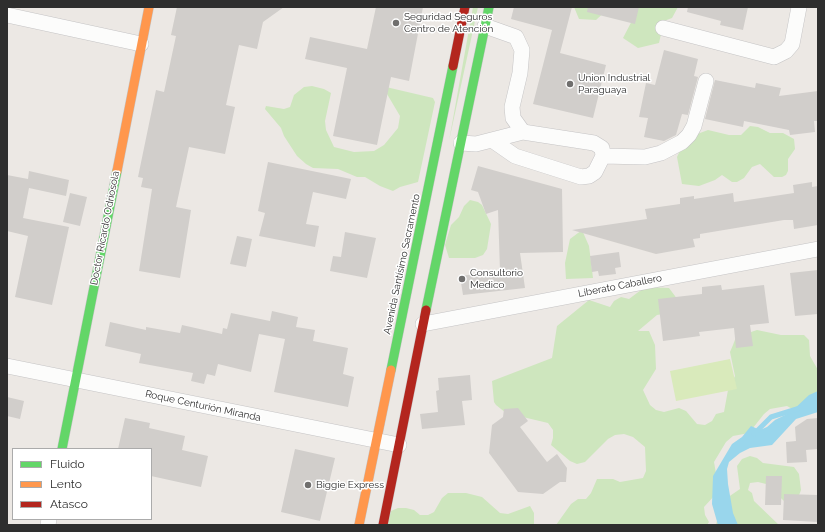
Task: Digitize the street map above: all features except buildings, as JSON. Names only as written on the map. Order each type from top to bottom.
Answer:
[{"type":"main road","name":"Doctor Ricardo Odriosola","points":[[62,448],[148,7]]},
{"type":"main road","name":"Avenida Santísimo Sacramento","points":[[383,525],[423,324],[449,143],[465,7]]},
{"type":"main road","name":"Avenida Santísimo Sacramento","points":[[359,525],[376,441],[449,143],[485,26],[489,7]]},
{"type":"street","points":[[663,28],[774,57],[786,51],[792,44],[799,7]]},
{"type":"street","points":[[7,15],[141,44]]},
{"type":"street","points":[[485,26],[516,37],[522,50],[520,73],[512,107],[513,118],[523,132]]},
{"type":"street","points":[[603,156],[645,157],[661,153],[682,142],[689,135],[694,126],[706,81]]},
{"type":"street","points":[[449,143],[476,144],[523,132],[594,143],[602,148],[603,156],[595,172],[589,176],[581,177],[515,156],[492,140]]},
{"type":"street","name":"Liberato Caballero","points":[[423,324],[818,249]]},
{"type":"street","name":"Roque Centurión Miranda","points":[[7,366],[399,445]]},
{"type":"green space","points":[[473,7],[478,7],[449,141]]},
{"type":"green space","points":[[574,7],[610,7],[596,20],[579,19]]},
{"type":"green space","points":[[628,7],[678,7],[672,18],[664,21],[659,43],[638,48],[623,38],[637,11]]},
{"type":"green space","points":[[312,86],[324,89],[331,93],[325,121],[326,130],[334,147],[354,152],[374,151],[384,145],[398,128],[400,116],[387,94],[386,87],[433,98],[435,102],[418,182],[400,187],[393,191],[380,186],[365,177],[357,177],[338,169],[313,168],[297,156],[284,136],[281,128],[265,109],[266,106],[284,109],[290,107],[294,95],[304,87]]},
{"type":"green space","points":[[750,126],[758,127],[770,133],[783,133],[794,139],[795,149],[788,159],[788,171],[786,175],[782,177],[774,177],[760,164],[752,167],[744,178],[737,182],[732,182],[722,175],[715,180],[699,186],[682,184],[677,157],[687,136],[692,136],[708,130],[729,135],[741,135]]},
{"type":"green space","points":[[470,200],[478,202],[482,205],[491,224],[487,249],[483,255],[475,258],[449,258],[445,245],[451,225],[459,217],[464,206]]},
{"type":"green space","points":[[582,230],[589,246],[593,278],[566,279],[565,263],[570,239]]},
{"type":"green space","points":[[645,287],[669,288],[678,300],[676,312],[657,315],[638,331],[649,331],[655,345],[656,369],[643,390],[650,405],[656,410],[664,412],[679,408],[686,411],[697,424],[705,425],[712,421],[716,414],[724,412],[728,390],[735,376],[730,352],[736,337],[757,330],[781,335],[804,335],[809,340],[810,356],[818,370],[818,412],[794,410],[787,406],[770,409],[764,414],[749,433],[733,436],[726,442],[714,462],[717,479],[715,495],[704,507],[705,515],[709,522],[707,525],[556,525],[571,504],[578,499],[586,499],[591,493],[597,479],[613,479],[620,482],[643,478],[646,471],[645,447],[633,437],[624,434],[615,435],[608,439],[585,462],[577,464],[570,461],[551,445],[553,430],[548,423],[506,413],[496,405],[494,402],[492,381],[552,358],[557,326],[589,300],[610,307],[614,301],[621,297],[629,299]]},
{"type":"green space","points":[[730,359],[737,389],[676,401],[670,371]]},
{"type":"green space","points":[[750,456],[757,458],[763,463],[794,467],[799,474],[801,490],[798,498],[784,501],[766,484],[758,482],[750,483],[748,490],[752,493],[754,501],[779,525],[716,525],[721,502],[740,489],[737,466],[742,459]]},
{"type":"green space","points":[[448,493],[466,493],[482,497],[500,513],[508,514],[530,506],[534,513],[534,525],[387,525],[391,511],[398,508],[406,508],[414,510],[420,515],[428,515],[434,512],[442,498]]},
{"type":"water","points":[[818,391],[818,412],[796,419],[772,445],[750,448],[740,453],[729,462],[727,469],[728,484],[733,513],[738,525],[718,525],[712,504],[713,476],[732,444],[742,437],[751,426],[760,430],[767,427],[775,420],[791,412],[809,395]]},
{"type":"waterway","points":[[754,434],[771,417],[800,408]]},
{"type":"traffic: fast","points":[[426,310],[489,7]]},
{"type":"traffic: fast","points":[[391,370],[453,66]]},
{"type":"traffic: fast","points":[[62,448],[117,171]]},
{"type":"traffic: slow","points":[[117,171],[149,7]]},
{"type":"traffic: slow","points":[[359,525],[391,370]]},
{"type":"traffic: jam","points":[[453,66],[465,7]]},
{"type":"traffic: jam","points":[[383,525],[426,310]]},
{"type":"place","name":"Seguridad Seguros Centro de Atención","points":[[396,23]]},
{"type":"place","name":"Union Industrial Paraguaya","points":[[570,84]]},
{"type":"place","name":"Consultorio Medico","points":[[462,279]]},
{"type":"place","name":"Biggie Express","points":[[308,485]]}]
